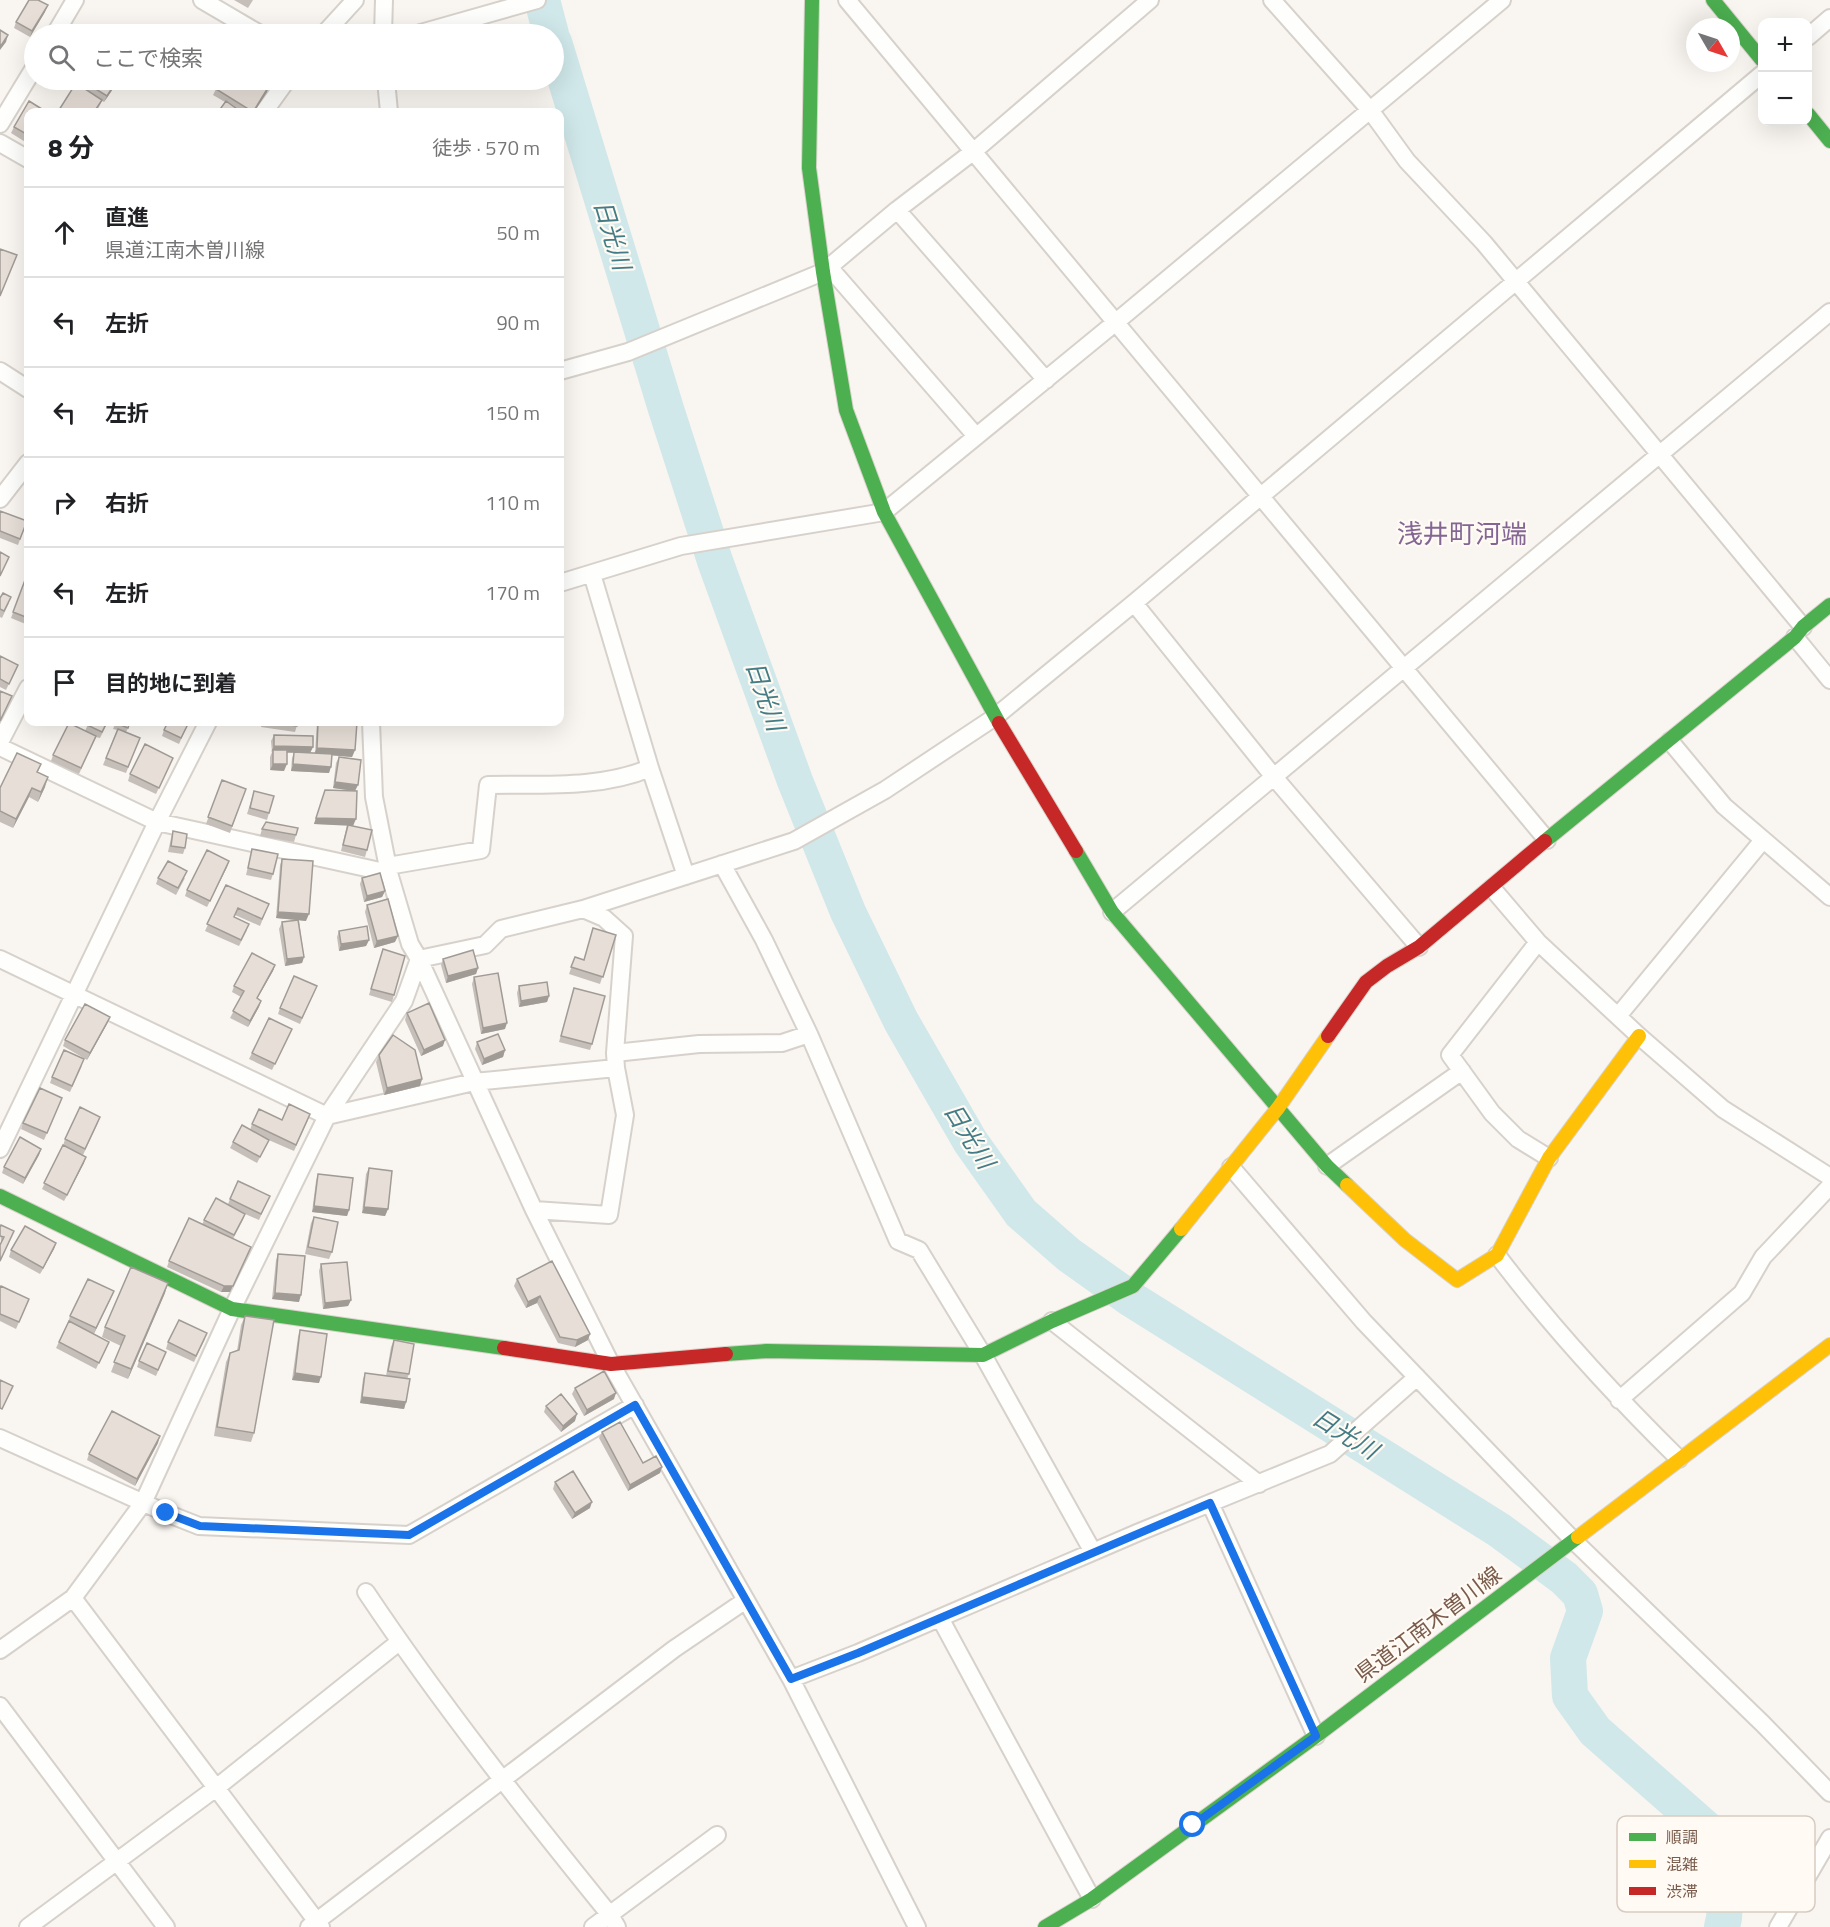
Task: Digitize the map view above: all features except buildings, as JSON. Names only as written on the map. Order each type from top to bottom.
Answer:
[{"type":"street","points":[[61,24],[75,0]]},
{"type":"street","points":[[202,0],[243,24]]},
{"type":"street","points":[[333,24],[355,0]]},
{"type":"street","points":[[383,24],[384,0]]},
{"type":"street","points":[[812,0],[809,168],[846,410],[884,512],[995,717],[1112,912],[1327,1166],[1405,1240],[1457,1280],[1497,1255],[1549,1158],[1639,1036]]},
{"type":"street","points":[[848,0],[1547,840]]},
{"type":"street","points":[[564,370],[628,352],[826,269],[897,210],[974,151],[1150,0]]},
{"type":"street","points":[[1272,0],[1370,110],[1407,161],[1484,243],[1660,454],[1799,632],[1830,680]]},
{"type":"street","points":[[564,583],[681,546],[884,512],[1502,0]]},
{"type":"street","points":[[1713,0],[1758,55]]},
{"type":"street","points":[[452,24],[533,1]]},
{"type":"street","points":[[1812,34],[1830,18]]},
{"type":"street","points":[[419,959],[485,945],[501,929],[583,909],[794,841],[885,790],[995,717],[1134,603],[1758,77]]},
{"type":"street","points":[[0,124],[24,84]]},
{"type":"street","points":[[267,108],[280,90]]},
{"type":"street","points":[[387,90],[389,108]]},
{"type":"street","points":[[1812,119],[1830,141]]},
{"type":"street","points":[[0,143],[24,157]]},
{"type":"street","points":[[897,210],[1046,380]]},
{"type":"street","points":[[826,269],[976,436]]},
{"type":"street","points":[[1112,912],[1830,312]]},
{"type":"street","points":[[0,371],[24,386]]},
{"type":"street","points":[[0,499],[24,469]]},
{"type":"street","points":[[592,574],[650,768],[686,876]]},
{"type":"street","points":[[1134,603],[1274,777],[1419,947]]},
{"type":"street","points":[[0,1196],[232,1309],[611,1364],[767,1351],[982,1355],[1052,1321],[1133,1286],[1278,1108],[1366,982],[1419,947],[1492,888],[1830,605]]},
{"type":"street","points":[[0,742],[24,696]]},
{"type":"street","points":[[0,1149],[205,726]]},
{"type":"street","points":[[371,726],[374,797],[389,870],[410,944],[419,959],[534,1210],[611,1364],[791,1679],[917,1927]]},
{"type":"street","points":[[1670,741],[1724,806],[1830,897]]},
{"type":"street","points":[[0,747],[157,822],[389,870],[481,850],[488,785],[576,783],[632,776],[650,768]]},
{"type":"street","points":[[1618,1016],[1763,840]]},
{"type":"street","points":[[722,864],[764,940],[809,1034],[898,1241],[919,1250],[982,1355],[1093,1552]]},
{"type":"street","points":[[1492,888],[1538,942],[1639,1036],[1723,1109],[1830,1177]]},
{"type":"street","points":[[534,1210],[609,1215],[625,1114],[615,1061],[624,936],[604,918],[583,909]]},
{"type":"street","points":[[1538,942],[1450,1054],[1492,1113],[1518,1139],[1549,1158]]},
{"type":"street","points":[[0,959],[327,1116],[474,1082],[615,1061],[699,1044],[782,1043],[809,1034]]},
{"type":"street","points":[[0,1650],[73,1598],[143,1503],[232,1309],[327,1116],[404,1001],[419,959]]},
{"type":"street","points":[[1327,1166],[1462,1071]]},
{"type":"street","points":[[1231,1167],[1364,1322],[1573,1540],[1763,1724],[1830,1793]]},
{"type":"street","points":[[1619,1400],[1742,1293],[1762,1257],[1830,1186]]},
{"type":"street","points":[[1497,1255],[1536,1306],[1619,1400],[1679,1459]]},
{"type":"street","points":[[1052,1321],[1259,1484]]},
{"type":"street","name":"県道江南木曽川線","points":[[1045,1927],[1092,1899],[1316,1736],[1830,1345]]},
{"type":"street","points":[[1814,1357],[1830,1367]]},
{"type":"street","points":[[791,1679],[858,1653],[1330,1454],[1417,1377]]},
{"type":"street","points":[[0,1438],[143,1503],[200,1526],[409,1535],[635,1405]]},
{"type":"street","points":[[1210,1503],[1316,1736]]},
{"type":"street","points":[[366,1592],[399,1642],[501,1780],[613,1921]]},
{"type":"street","points":[[73,1598],[216,1788],[315,1925],[674,1649],[746,1600]]},
{"type":"street","points":[[940,1618],[1092,1899]]},
{"type":"street","points":[[28,1927],[216,1788],[399,1642]]},
{"type":"street","points":[[0,1706],[166,1927]]},
{"type":"street","points":[[592,1927],[613,1921],[717,1835]]},
{"type":"street","points":[[1815,1864],[1830,1838]]},
{"type":"street","points":[[1778,1927],[1787,1912]]},
{"type":"waterway","name":"日光川","points":[[542,0],[548,24]]},
{"type":"waterway","name":"日光川","points":[[564,75],[715,561],[795,781],[848,912],[901,1021],[970,1141],[1021,1213],[1069,1255],[1131,1299],[1499,1530],[1564,1578],[1580,1594],[1585,1611],[1568,1658],[1570,1696],[1595,1731],[1692,1816]]},
{"type":"waterway","name":"日光川","points":[[1722,1927],[1724,1912]]},
{"type":"traffic: fast","points":[[812,0],[809,168],[823,272],[846,410],[884,512],[999,723]]},
{"type":"traffic: fast","points":[[1713,0],[1758,55]]},
{"type":"traffic: fast","points":[[1812,119],[1830,141]]},
{"type":"traffic: fast","points":[[1545,841],[1795,637],[1803,627],[1830,605]]},
{"type":"traffic: fast","points":[[1076,851],[1112,912],[1327,1166],[1347,1185]]},
{"type":"traffic: fast","points":[[0,1196],[232,1309],[504,1348]]},
{"type":"traffic: fast","points":[[726,1354],[767,1351],[983,1355],[1052,1321],[1133,1286],[1181,1229]]},
{"type":"traffic: fast","points":[[1045,1927],[1092,1899],[1316,1736],[1578,1537]]},
{"type":"traffic: slow","points":[[1181,1229],[1278,1108],[1328,1036]]},
{"type":"traffic: slow","points":[[1347,1185],[1405,1240],[1457,1280],[1497,1255],[1549,1158],[1639,1036]]},
{"type":"traffic: slow","points":[[1578,1537],[1830,1345]]},
{"type":"traffic: jam","points":[[999,723],[1076,851]]},
{"type":"traffic: jam","points":[[1328,1036],[1366,982],[1419,947],[1545,841]]},
{"type":"traffic: jam","points":[[504,1348],[611,1364],[726,1354]]},
{"type":"district","name":"浅井町河端","points":[[1462,534]]},
{"type":"route","points":[[166,1513],[200,1526],[409,1535],[635,1405],[791,1679],[858,1653],[1210,1503],[1316,1736],[1193,1825]]}]
